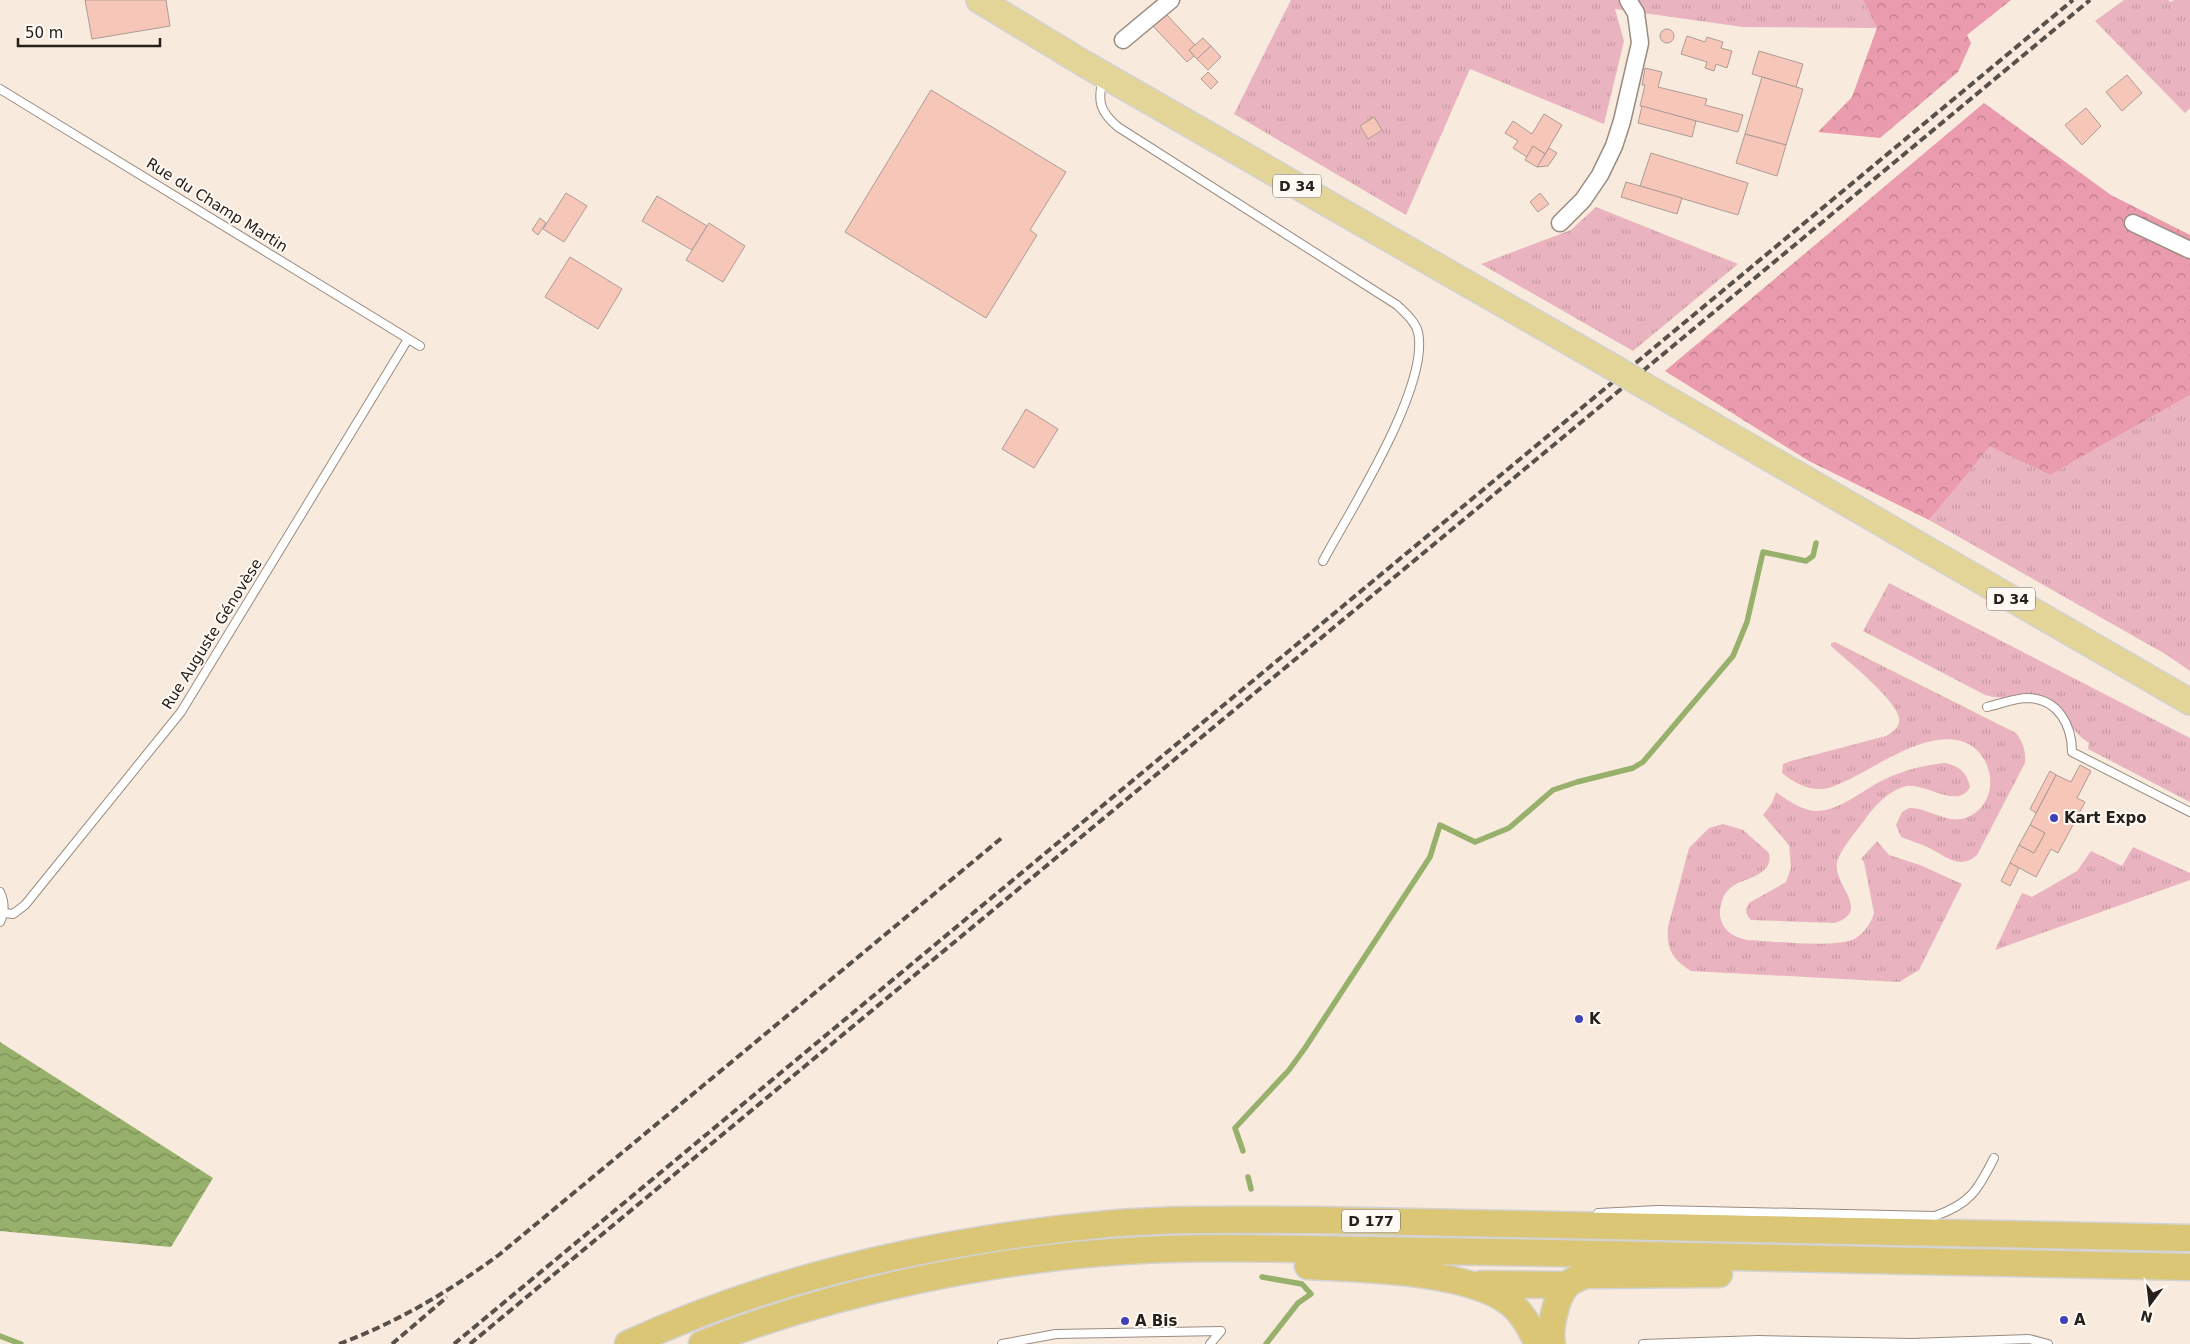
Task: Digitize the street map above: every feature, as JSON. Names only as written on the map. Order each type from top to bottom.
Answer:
[{"type":"highway","name":"D 177","points":[[628,1344],[725,1305],[887,1258],[960,1243],[1037,1232],[1156,1222],[1223,1220],[1427,1222],[2190,1237]]},
{"type":"highway","name":"D 177","points":[[702,1344],[828,1303],[885,1288],[974,1270],[1067,1256],[1142,1250],[1217,1248],[2131,1266]]},
{"type":"highway","points":[[1067,1256],[1386,1270],[1468,1284],[1567,1285],[1586,1275],[2131,1266],[2190,1268]]},
{"type":"highway","points":[[1468,1284],[1504,1298],[1512,1304],[1526,1322],[1538,1344]]},
{"type":"highway","points":[[1552,1344],[1554,1312],[1567,1285]]},
{"type":"main road","name":"D 34","points":[[979,0],[2190,702]]},
{"type":"street","points":[[1123,40],[1171,0]]},
{"type":"street","points":[[1560,223],[1592,188],[1608,161],[1622,121],[1640,43],[1636,12],[1628,0]]},
{"type":"street","points":[[2133,223],[2190,250]]},
{"type":"lane","points":[[1105,74],[1099,98],[1100,105],[1108,119],[1397,305],[1410,317],[1417,330],[1419,356],[1392,433],[1381,459],[1323,561]]},
{"type":"lane","name":"Rue du Champ Martin","points":[[0,89],[420,346]]},
{"type":"lane","name":"Rue Auguste Génovèse","points":[[4,913],[13,914],[24,905],[181,712],[408,339]]},
{"type":"lane","points":[[1987,707],[2026,698],[2046,702],[2061,714],[2067,722],[2072,752],[2190,812]]},
{"type":"lane","points":[[0,892],[4,903],[4,913],[0,922]]},
{"type":"lane","points":[[1591,1214],[1658,1210],[1935,1216],[1956,1208],[1972,1196],[1994,1158]]},
{"type":"lane","points":[[1427,1222],[1552,1216]]},
{"type":"lane","points":[[1002,1344],[1056,1334],[1221,1331],[1210,1344]]},
{"type":"lane","points":[[1643,1344],[1758,1340],[1911,1343],[2029,1339],[2048,1344]]},
{"type":"green space","points":[[1291,0],[1863,0],[1877,28],[1743,27],[1615,9],[1624,41],[1604,124],[1470,69],[1406,215],[1234,114]]},
{"type":"green space","points":[[1863,0],[2011,0],[1967,35],[1971,43],[1958,72],[1880,138],[1818,132],[1852,97],[1877,28]]},
{"type":"green space","points":[[2124,0],[2168,0],[2171,2],[2174,0],[2190,0],[2190,108],[2185,113],[2095,21]]},
{"type":"green space","points":[[1984,103],[2111,195],[2190,235],[2190,395],[2050,475],[1990,446],[1929,520],[1809,461],[1665,371]]},
{"type":"green space","points":[[1596,207],[1738,264],[1633,351],[1481,264],[1571,230]]},
{"type":"green space","points":[[2190,395],[2190,671],[2167,655],[1929,520],[1990,445],[2050,475]]},
{"type":"green space","points":[[1889,583],[2190,738],[2190,802],[2088,749],[2089,743],[2078,734],[2061,710],[2046,699],[2029,697],[2002,698],[1985,695],[1863,631]]},
{"type":"green space","points":[[1835,642],[2016,733],[2018,736],[2022,743],[2025,763],[1977,855],[1971,859],[1965,862],[1954,861],[1901,837],[1896,825],[1902,812],[1909,808],[1924,810],[1953,819],[1968,817],[1979,810],[1986,800],[1990,789],[1987,765],[1981,755],[1961,741],[1947,739],[1918,745],[1888,758],[1848,780],[1824,789],[1805,786],[1782,773],[1783,764],[1886,736],[1897,727],[1899,718],[1889,700],[1870,680],[1831,646],[1831,643]]},
{"type":"green space","points":[[1945,763],[1958,768],[1967,777],[1970,787],[1965,793],[1958,796],[1950,796],[1915,786],[1907,786],[1895,790],[1870,813],[1845,846],[1838,858],[1837,871],[1851,905],[1850,912],[1846,918],[1835,923],[1751,920],[1749,918],[1746,912],[1749,903],[1786,882],[1791,868],[1789,845],[1763,815],[1772,803],[1776,792],[1796,805],[1812,811],[1826,810],[1843,804],[1896,774],[1920,767]]},
{"type":"green space","points":[[1723,824],[1743,830],[1769,853],[1769,861],[1766,868],[1761,873],[1730,888],[1721,903],[1720,918],[1725,928],[1735,936],[1747,940],[1820,944],[1847,941],[1859,936],[1867,927],[1874,913],[1864,862],[1861,859],[1877,841],[1889,855],[1920,865],[1962,884],[1919,970],[1899,982],[1691,971],[1680,963],[1672,953],[1668,942],[1668,927],[1689,848],[1709,828]]},
{"type":"green space","points":[[2133,847],[2190,873],[2190,880],[1995,950],[2022,893],[2032,897],[2077,871],[2091,851],[2122,866]]},
{"type":"water","points":[[0,1042],[213,1178],[171,1247],[0,1231]]},
{"type":"building","points":[[85,0],[166,0],[170,26],[92,39]]},
{"type":"building","points":[[1165,13],[1195,45],[1189,50],[1194,56],[1187,62],[1152,25]]},
{"type":"building","points":[[1667,29],[1672,31],[1674,36],[1672,41],[1667,43],[1662,41],[1660,36],[1662,31]]},
{"type":"building","points":[[1687,36],[1705,42],[1707,37],[1723,42],[1721,48],[1732,51],[1727,68],[1716,64],[1714,71],[1705,68],[1707,62],[1681,54]]},
{"type":"building","points":[[1203,38],[1211,46],[1197,59],[1189,50]]},
{"type":"building","points":[[1211,46],[1221,57],[1208,70],[1197,59]]},
{"type":"building","points":[[1759,51],[1803,64],[1796,87],[1752,74]]},
{"type":"building","points":[[1645,68],[1662,72],[1658,87],[1707,99],[1705,105],[1743,115],[1738,132],[1640,106],[1645,85],[1642,85]]},
{"type":"building","points":[[1208,72],[1218,82],[1211,89],[1201,79]]},
{"type":"building","points":[[2127,75],[2142,93],[2122,111],[2106,92]]},
{"type":"building","points":[[1762,77],[1803,89],[1786,145],[1745,134]]},
{"type":"building","points":[[931,90],[1066,172],[1030,230],[1037,235],[986,318],[845,232]]},
{"type":"building","points":[[1642,106],[1696,121],[1692,137],[1638,123]]},
{"type":"building","points":[[2086,108],[2101,126],[2082,145],[2065,125]]},
{"type":"building","points":[[1544,114],[1562,125],[1545,154],[1533,146],[1527,157],[1513,148],[1518,141],[1505,133],[1513,121],[1532,134]]},
{"type":"building","points":[[1374,117],[1382,130],[1368,139],[1360,126]]},
{"type":"building","points":[[1745,134],[1786,145],[1777,176],[1736,163]]},
{"type":"building","points":[[1533,146],[1545,154],[1537,167],[1525,160]]},
{"type":"building","points":[[1549,148],[1557,153],[1548,166],[1537,167]]},
{"type":"building","points":[[1651,153],[1748,183],[1738,215],[1640,186]]},
{"type":"building","points":[[1626,182],[1682,198],[1677,214],[1621,197]]},
{"type":"building","points":[[566,193],[587,206],[564,242],[543,229]]},
{"type":"building","points":[[1540,193],[1549,204],[1538,212],[1530,202]]},
{"type":"building","points":[[657,196],[707,226],[692,250],[642,221]]},
{"type":"building","points":[[540,218],[546,223],[538,235],[532,230]]},
{"type":"building","points":[[709,223],[745,246],[723,282],[686,260]]},
{"type":"building","points":[[570,257],[622,289],[598,329],[545,297]]},
{"type":"building","points":[[1026,409],[1058,429],[1034,468],[1002,449]]},
{"type":"building","points":[[2080,765],[2091,771],[2077,798],[2085,802],[2058,853],[2051,849],[2036,877],[2010,863],[2019,845],[2034,853],[2045,833],[2030,825],[2056,775],[2071,782]]},
{"type":"building","points":[[2050,771],[2056,775],[2036,813],[2030,809]]},
{"type":"building","points":[[2030,825],[2045,833],[2034,853],[2019,845]]},
{"type":"building","points":[[2010,863],[2019,868],[2010,886],[2001,881]]},
{"type":"waterway","points":[[1243,1151],[1235,1128],[1289,1070],[1305,1048],[1430,857],[1440,825],[1475,842],[1509,828],[1553,790],[1633,768],[1643,762],[1733,656],[1747,622],[1763,552],[1806,561],[1813,556],[1816,543]]},
{"type":"waterway","points":[[1248,1177],[1251,1189]]},
{"type":"waterway","points":[[1262,1277],[1302,1284],[1311,1294],[1298,1303],[1266,1344]]},
{"type":"waterway","points":[[0,1336],[21,1344]]},
{"type":"railway","points":[[454,1344],[2073,0]]},
{"type":"railway","points":[[470,1344],[2090,0]]},
{"type":"railway","points":[[339,1344],[382,1326],[423,1305],[462,1281],[500,1254],[1004,836]]},
{"type":"railway","points":[[392,1344],[447,1297]]},
{"type":"place","name":"Kart Expo","points":[[2054,818]]},
{"type":"place","name":"K","points":[[1579,1019]]},
{"type":"place","name":"A","points":[[2064,1320]]},
{"type":"place","name":"A Bis","points":[[1125,1321]]}]
